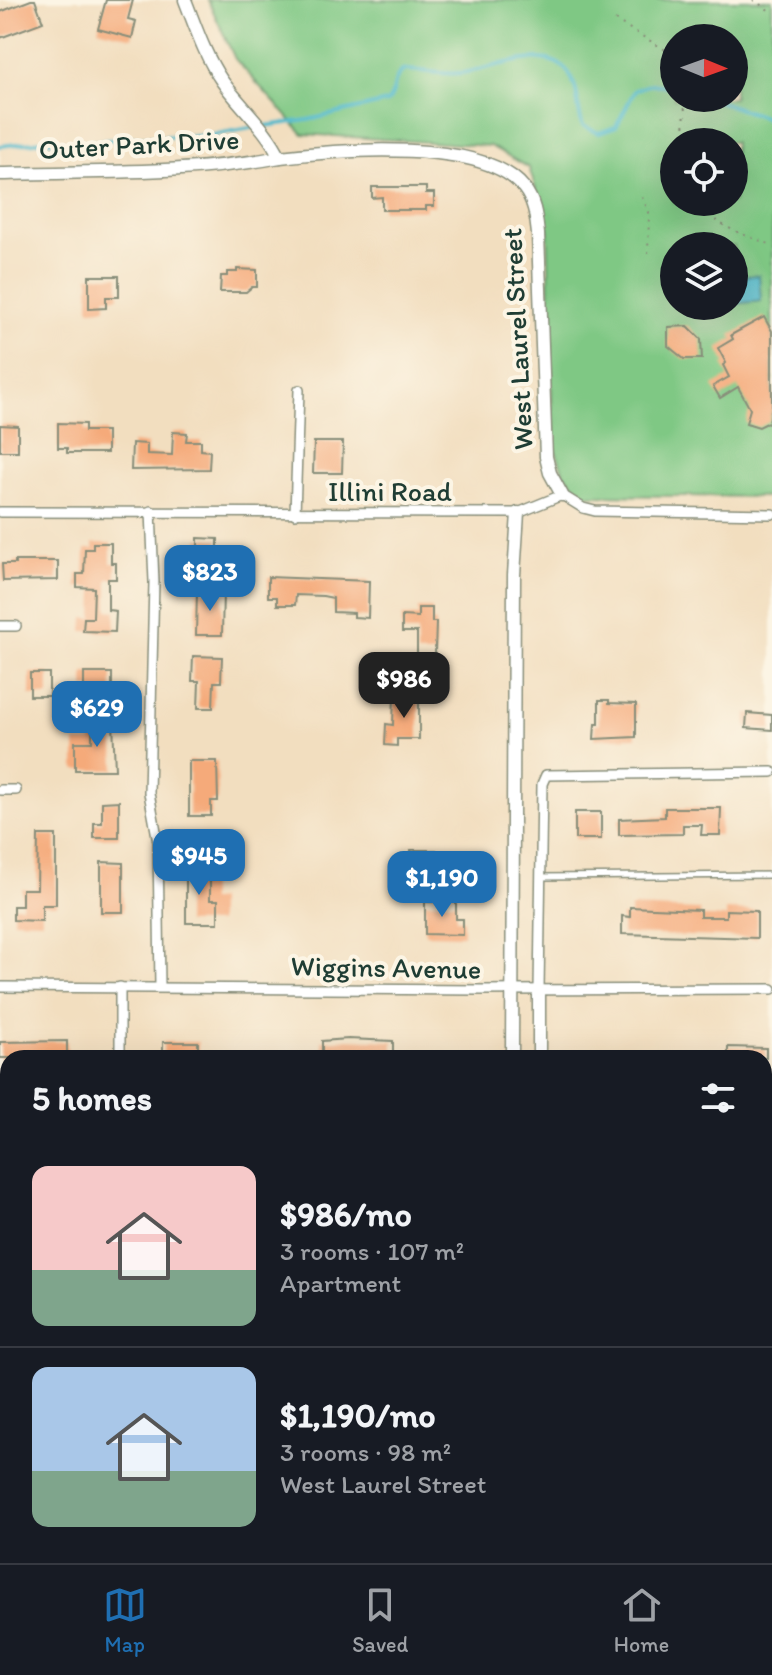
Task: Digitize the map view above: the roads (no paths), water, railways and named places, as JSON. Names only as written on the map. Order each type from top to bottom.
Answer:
[{"type":"street","points":[[185,0],[206,55],[280,157]]},
{"type":"street","name":"West Laurel Street","points":[[280,157],[334,152],[449,155],[501,168],[523,187],[536,211],[538,234],[546,457],[550,473],[562,495]]},
{"type":"street","name":"Outer Park Drive","points":[[0,174],[199,169],[280,157]]},
{"type":"street","points":[[295,514],[299,390]]},
{"type":"street","points":[[562,495],[583,508],[595,511],[772,514]]},
{"type":"street","name":"Illini Road","points":[[0,512],[518,513],[562,495]]},
{"type":"street","points":[[151,511],[154,582],[149,793],[158,842],[160,987]]},
{"type":"street","points":[[512,1050],[514,575],[518,513]]},
{"type":"street","points":[[0,626],[16,626]]},
{"type":"street","points":[[539,1050],[542,784],[546,775],[772,772]]},
{"type":"street","points":[[0,790],[16,790]]},
{"type":"street","name":"Wiggins Avenue","points":[[0,987],[772,989]]},
{"type":"street","points":[[120,987],[120,1050]]},
{"type":"lane","points":[[541,877],[772,875]]},
{"type":"water","points":[[759,275],[761,301],[748,302],[748,276]]},
{"type":"waterway","points":[[265,126],[308,120],[387,102],[397,77],[404,70],[460,73],[517,61],[546,60],[568,72],[583,126],[599,133],[616,127],[635,90],[651,84],[660,85]]},
{"type":"waterway","points":[[748,112],[772,120]]},
{"type":"waterway","points":[[0,146],[43,141],[83,143],[212,135],[256,127]]}]
